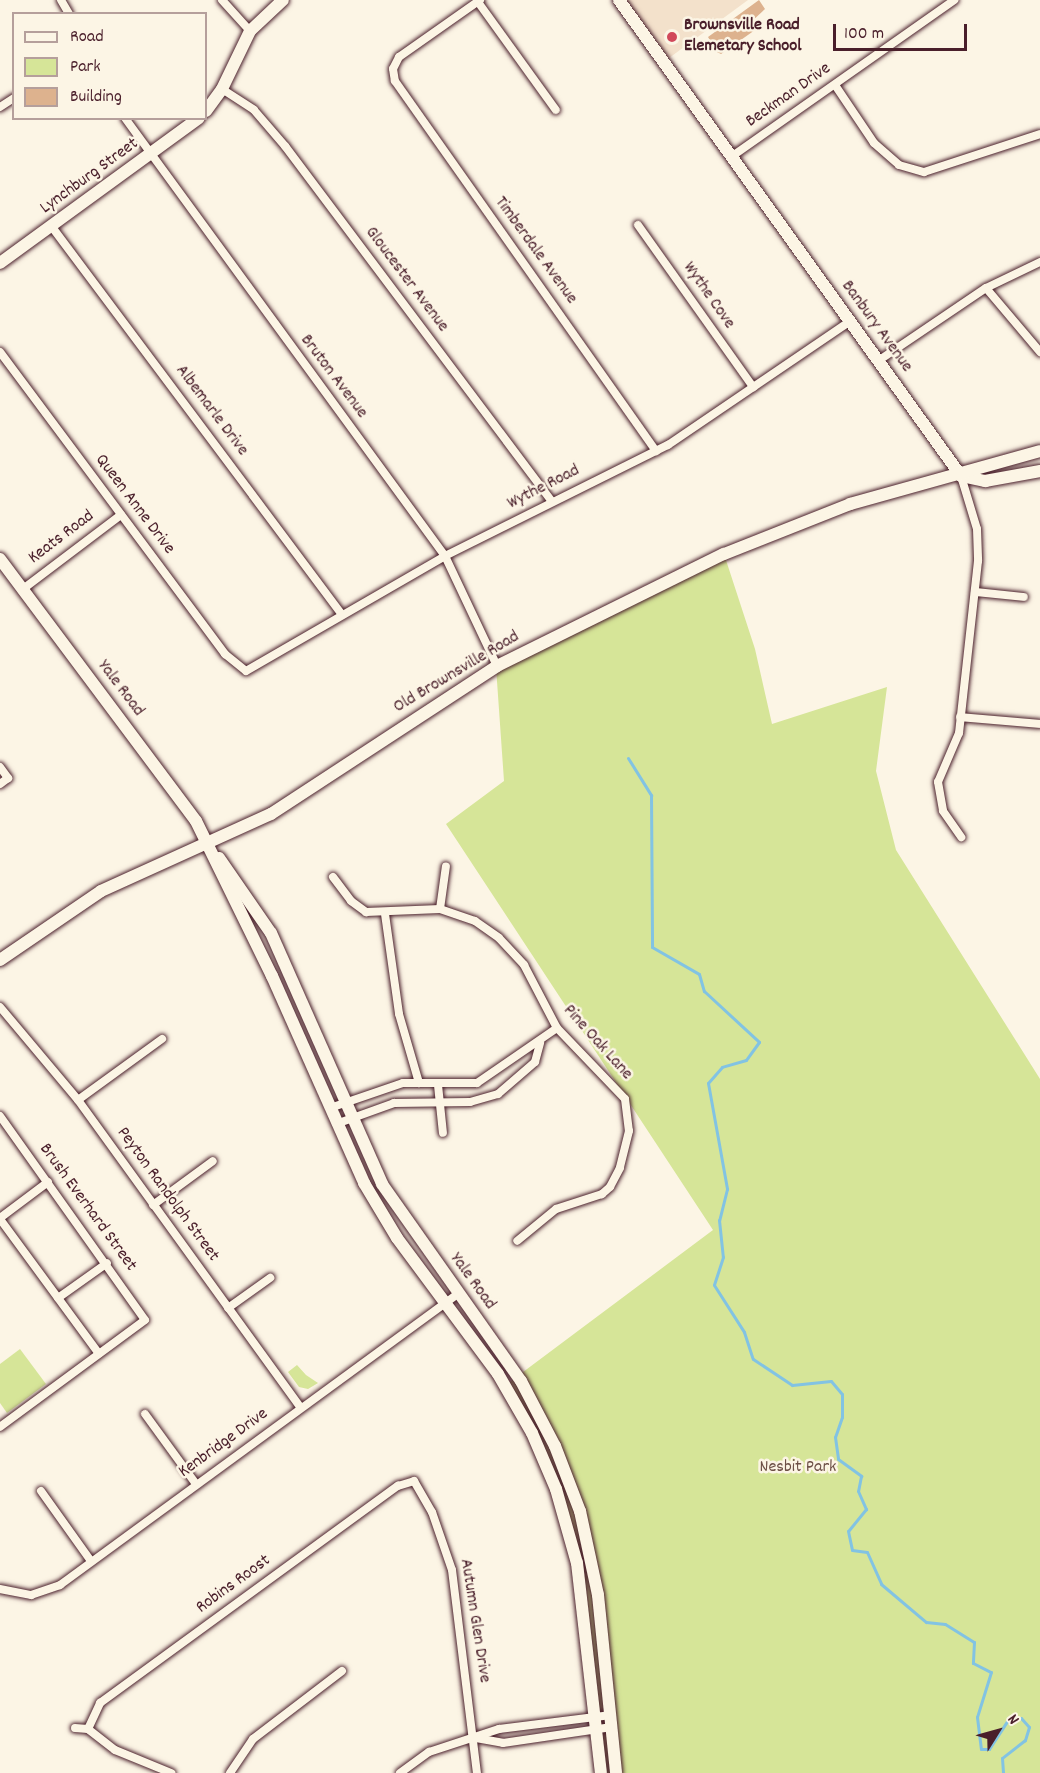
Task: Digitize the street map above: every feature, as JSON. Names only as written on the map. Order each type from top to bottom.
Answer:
[{"type":"main road","points":[[207,110],[222,89],[250,31],[283,0]]},
{"type":"main road","name":"Banbury Avenue","points":[[619,0],[961,476]]},
{"type":"main road","name":"Lynchburg Street","points":[[0,263],[197,120]]},
{"type":"main road","points":[[961,476],[979,465],[1040,451]]},
{"type":"main road","points":[[961,476],[985,481],[1040,471]]},
{"type":"main road","name":"Old Brownsville Road","points":[[0,960],[89,897],[271,814],[497,666],[787,526],[850,504],[961,476]]},
{"type":"main road","name":"Yale Road","points":[[0,559],[186,805],[207,843],[336,1124],[385,1220],[510,1393],[556,1489],[581,1585],[601,1773]]},
{"type":"main road","name":"Yale Road","points":[[207,843],[271,933],[351,1118],[391,1198],[521,1381],[566,1472],[585,1531],[598,1595],[616,1773]]},
{"type":"street","points":[[222,0],[250,31]]},
{"type":"street","name":"Beckman Drive","points":[[731,157],[954,0]]},
{"type":"street","points":[[479,1],[556,110]]},
{"type":"street","name":"Timberdale Avenue","points":[[479,1],[402,55],[393,69],[399,88],[656,451]]},
{"type":"street","points":[[835,85],[874,143],[899,165],[924,172],[1040,134]]},
{"type":"street","name":"Gloucester Avenue","points":[[222,89],[254,110],[285,146],[552,502]]},
{"type":"street","name":"Bruton Avenue","points":[[126,120],[149,156],[445,556],[497,666]]},
{"type":"street","name":"Wythe Cove","points":[[638,225],[753,387]]},
{"type":"street","name":"Albemarle Drive","points":[[52,227],[342,615]]},
{"type":"street","points":[[878,361],[986,288],[1040,262]]},
{"type":"street","points":[[986,288],[1040,352]]},
{"type":"street","name":"Wythe Road","points":[[246,671],[445,556],[656,451],[849,322]]},
{"type":"street","name":"Queen Anne Drive","points":[[0,352],[225,654],[246,671]]},
{"type":"street","name":"Banbury Avenue","points":[[961,476],[977,529],[975,592],[959,733],[938,782],[943,811],[961,837]]},
{"type":"street","name":"Keats Road","points":[[23,589],[121,515]]},
{"type":"street","points":[[975,592],[1024,597]]},
{"type":"street","points":[[960,717],[1040,724]]},
{"type":"street","points":[[0,767],[8,778],[0,784]]},
{"type":"street","points":[[440,909],[446,866]]},
{"type":"street","name":"Pine Oak Lane","points":[[333,877],[357,906],[385,914],[440,909],[475,921],[511,948],[557,1028],[625,1099],[629,1131],[620,1168],[607,1191],[556,1209],[517,1241]]},
{"type":"street","points":[[385,914],[399,1014],[419,1083]]},
{"type":"street","name":"Peyton Randolph Street","points":[[0,1007],[78,1100],[301,1408]]},
{"type":"street","points":[[330,1108],[394,1085],[477,1083],[540,1043],[557,1028]]},
{"type":"street","points":[[78,1100],[162,1039]]},
{"type":"street","points":[[336,1124],[394,1103],[470,1102],[498,1094],[536,1062],[540,1043]]},
{"type":"street","points":[[438,1085],[443,1133]]},
{"type":"street","name":"Brush Everhard Street","points":[[0,1116],[107,1263],[145,1320],[99,1354]]},
{"type":"street","points":[[153,1205],[213,1161]]},
{"type":"street","points":[[0,1427],[99,1354],[0,1219],[48,1182]]},
{"type":"street","points":[[58,1299],[107,1263]]},
{"type":"street","points":[[228,1308],[270,1278]]},
{"type":"street","name":"Kenbridge Drive","points":[[0,1589],[31,1595],[50,1590],[458,1294]]},
{"type":"street","points":[[145,1414],[196,1484]]},
{"type":"street","name":"Robins Roost","points":[[88,1729],[100,1703],[398,1486],[414,1481]]},
{"type":"street","name":"Autumn Glen Drive","points":[[414,1481],[432,1512],[452,1570],[475,1738],[477,1773]]},
{"type":"street","points":[[41,1491],[91,1561]]},
{"type":"street","points":[[230,1773],[258,1734],[342,1671]]},
{"type":"street","points":[[400,1773],[429,1752],[499,1729],[612,1721]]},
{"type":"street","points":[[475,1738],[503,1743],[596,1723]]},
{"type":"street","points":[[75,1728],[88,1729],[115,1750],[171,1773]]},
{"type":"shaded area","name":"Brownsville Road Elemetary School","points":[[619,0],[748,0],[665,61]]},
{"type":"green space","name":"Nesbit Park","points":[[724,554],[755,649],[772,724],[887,687],[876,771],[896,850],[1040,1079],[1040,1773],[598,1773],[575,1568],[551,1484],[503,1387],[713,1230],[446,824],[504,781],[496,667]]},
{"type":"green space","points":[[20,1349],[46,1384],[7,1413],[0,1403],[0,1364]]},
{"type":"green space","points":[[297,1365],[318,1383],[308,1389],[299,1387],[288,1372]]},
{"type":"building","points":[[759,0],[765,9],[750,23],[755,30],[721,54],[717,52],[708,37]]},
{"type":"waterway","points":[[628,758],[651,795],[652,947],[699,974],[704,991],[759,1042],[746,1060],[722,1067],[708,1083],[727,1189],[719,1220],[723,1257],[714,1285],[744,1332],[753,1359],[792,1385],[831,1381],[842,1394],[842,1417],[835,1437],[838,1459],[861,1476],[858,1491],[866,1509],[848,1531],[852,1550],[867,1552],[881,1584],[926,1622],[945,1624],[974,1642],[973,1663],[991,1672],[977,1717],[981,1749],[989,1749],[1007,1721],[1021,1718],[1029,1727],[1025,1740],[1002,1758],[1003,1773]]},
{"type":"place","name":"Brownsville Road Elemetary School","points":[[672,37]]}]
